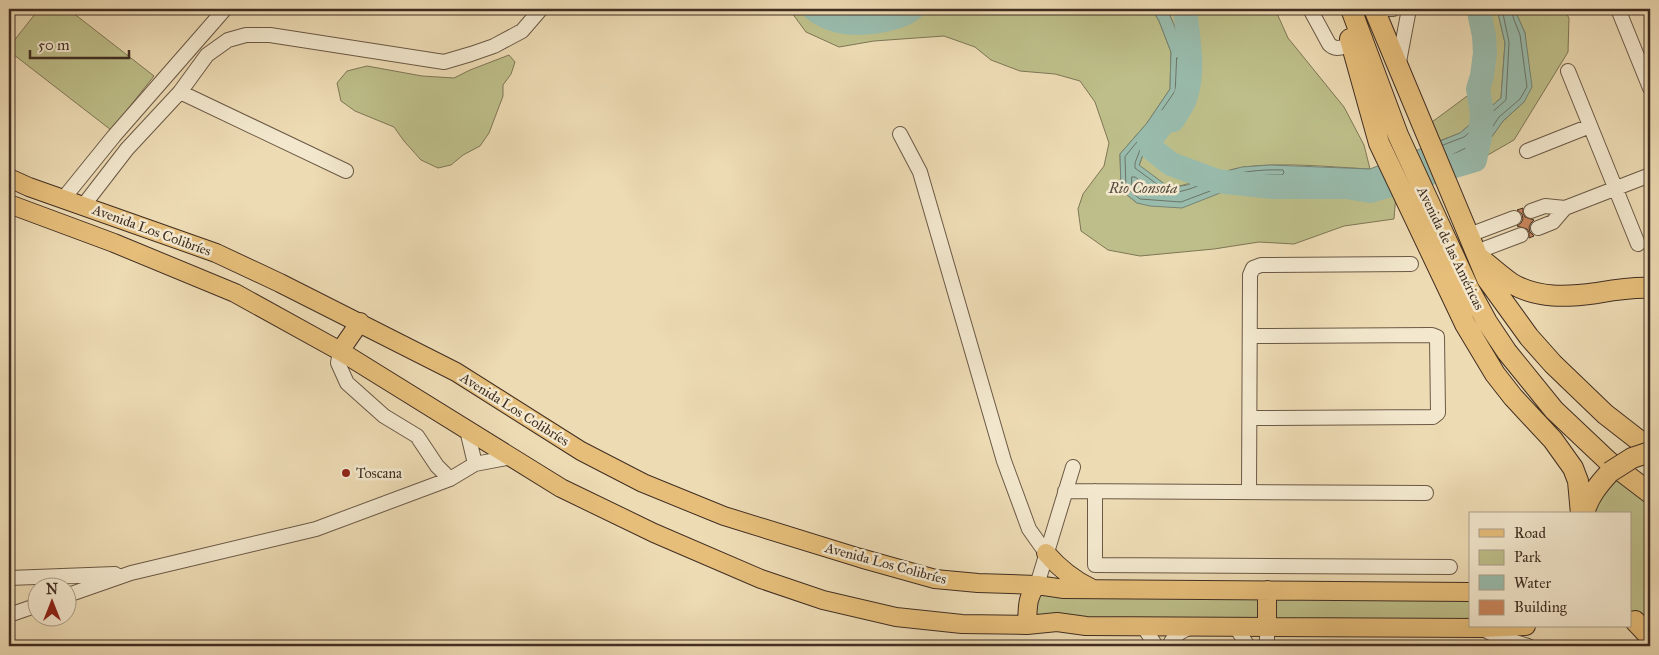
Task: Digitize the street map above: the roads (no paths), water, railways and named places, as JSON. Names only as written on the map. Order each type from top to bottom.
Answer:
[{"type":"highway","points":[[1344,9],[1351,45],[1379,143],[1419,204],[1465,324],[1479,349],[1513,397],[1553,440],[1573,468],[1578,481],[1582,512]]},
{"type":"highway","name":"Avenida de las Américas","points":[[1351,9],[1398,135],[1419,204],[1502,345],[1554,410],[1608,461],[1650,493]]},
{"type":"highway","name":"Avenida de las Américas","points":[[1374,9],[1487,279],[1553,364],[1604,414],[1650,451]]},
{"type":"highway","points":[[1474,248],[1510,282],[1528,292],[1560,296],[1627,288],[1650,288]]},
{"type":"highway","points":[[1583,512],[1600,483],[1610,472],[1632,458],[1650,451]]},
{"type":"highway","points":[[1638,622],[1650,637]]},
{"type":"main road","name":"Avenida Los Colibríes","points":[[9,178],[216,253],[360,322],[456,372],[581,451],[643,483],[724,516],[860,558],[935,579],[978,584],[1037,585],[1064,589],[1469,592]]},
{"type":"main road","name":"Avenida Los Colibríes","points":[[9,204],[114,243],[235,293],[340,351],[561,488],[654,533],[761,579],[823,600],[896,616],[962,624],[1057,622],[1086,626],[1469,628]]},
{"type":"main road","points":[[340,351],[360,322]]},
{"type":"main road","points":[[1046,553],[1059,568],[1075,580],[1094,590]]},
{"type":"main road","points":[[1027,624],[1028,600],[1031,592],[1037,585]]},
{"type":"main road","points":[[1267,590],[1268,626]]},
{"type":"street","points":[[63,199],[114,136],[225,9]]},
{"type":"street","points":[[83,206],[127,149],[180,92],[208,56],[228,40],[246,35],[270,35],[444,62],[494,46],[522,30],[541,9]]},
{"type":"street","points":[[1310,9],[1333,48],[1337,49],[1351,45]]},
{"type":"street","points":[[1385,9],[1393,9]]},
{"type":"street","points":[[1398,68],[1409,9]]},
{"type":"street","points":[[1618,9],[1650,88]]},
{"type":"street","points":[[1568,71],[1638,244]]},
{"type":"street","points":[[180,92],[346,171]]},
{"type":"street","points":[[1527,151],[1590,126]]},
{"type":"street","points":[[900,134],[920,172],[1004,461],[1029,529],[1046,553]]},
{"type":"street","points":[[1531,211],[1546,206],[1565,208],[1650,175]]},
{"type":"street","points":[[1538,228],[1553,222],[1565,208]]},
{"type":"street","points":[[1474,248],[1514,218]]},
{"type":"street","points":[[1474,248],[1521,235]]},
{"type":"street","points":[[1249,492],[1250,275],[1253,268],[1261,265],[1411,264]]},
{"type":"street","points":[[1250,336],[1432,335],[1437,337],[1438,413],[1433,417],[1250,418]]},
{"type":"street","points":[[340,351],[338,364],[347,384],[384,416],[417,436],[437,466],[450,479]]},
{"type":"street","points":[[467,430],[476,464]]},
{"type":"street","points":[[78,591],[130,573],[316,529],[450,479],[476,464],[512,457]]},
{"type":"street","points":[[1037,585],[1073,467]]},
{"type":"street","points":[[1066,490],[1426,493]]},
{"type":"street","points":[[1095,491],[1095,565],[1450,567]]},
{"type":"street","points":[[9,578],[130,573]]},
{"type":"street","points":[[9,615],[28,608]]},
{"type":"street","points":[[1144,626],[1156,646]]},
{"type":"street","points":[[1169,646],[1172,639],[1181,631],[1193,626]]},
{"type":"street","points":[[1234,626],[1248,646]]},
{"type":"street","points":[[1267,646],[1268,626]]},
{"type":"street","points":[[1481,628],[1499,637],[1528,646]]},
{"type":"water","name":"Rio Consota","points":[[1152,9],[1167,9],[1184,51],[1189,79],[1182,107],[1173,120],[1150,141],[1139,165],[1170,188],[1187,185],[1242,167],[1270,165],[1370,169],[1460,133],[1501,98],[1505,43],[1497,9],[1517,9],[1517,15],[1525,33],[1532,87],[1524,102],[1503,121],[1488,142],[1464,156],[1393,183],[1338,179],[1263,180],[1243,184],[1182,208],[1150,206],[1137,203],[1121,190],[1120,154],[1147,123],[1170,89],[1171,52],[1159,21]]},
{"type":"waterway","points":[[814,9],[836,20],[856,23],[897,17],[912,9]]},
{"type":"waterway","points":[[1185,9],[1190,54],[1188,88],[1184,102],[1173,120],[1164,122],[1149,141],[1152,149],[1171,164],[1217,181],[1272,187],[1346,187],[1370,191],[1475,160],[1480,137],[1482,113],[1478,89],[1485,53],[1480,9]]},
{"type":"place","name":"Toscana","points":[[346,473]]}]
